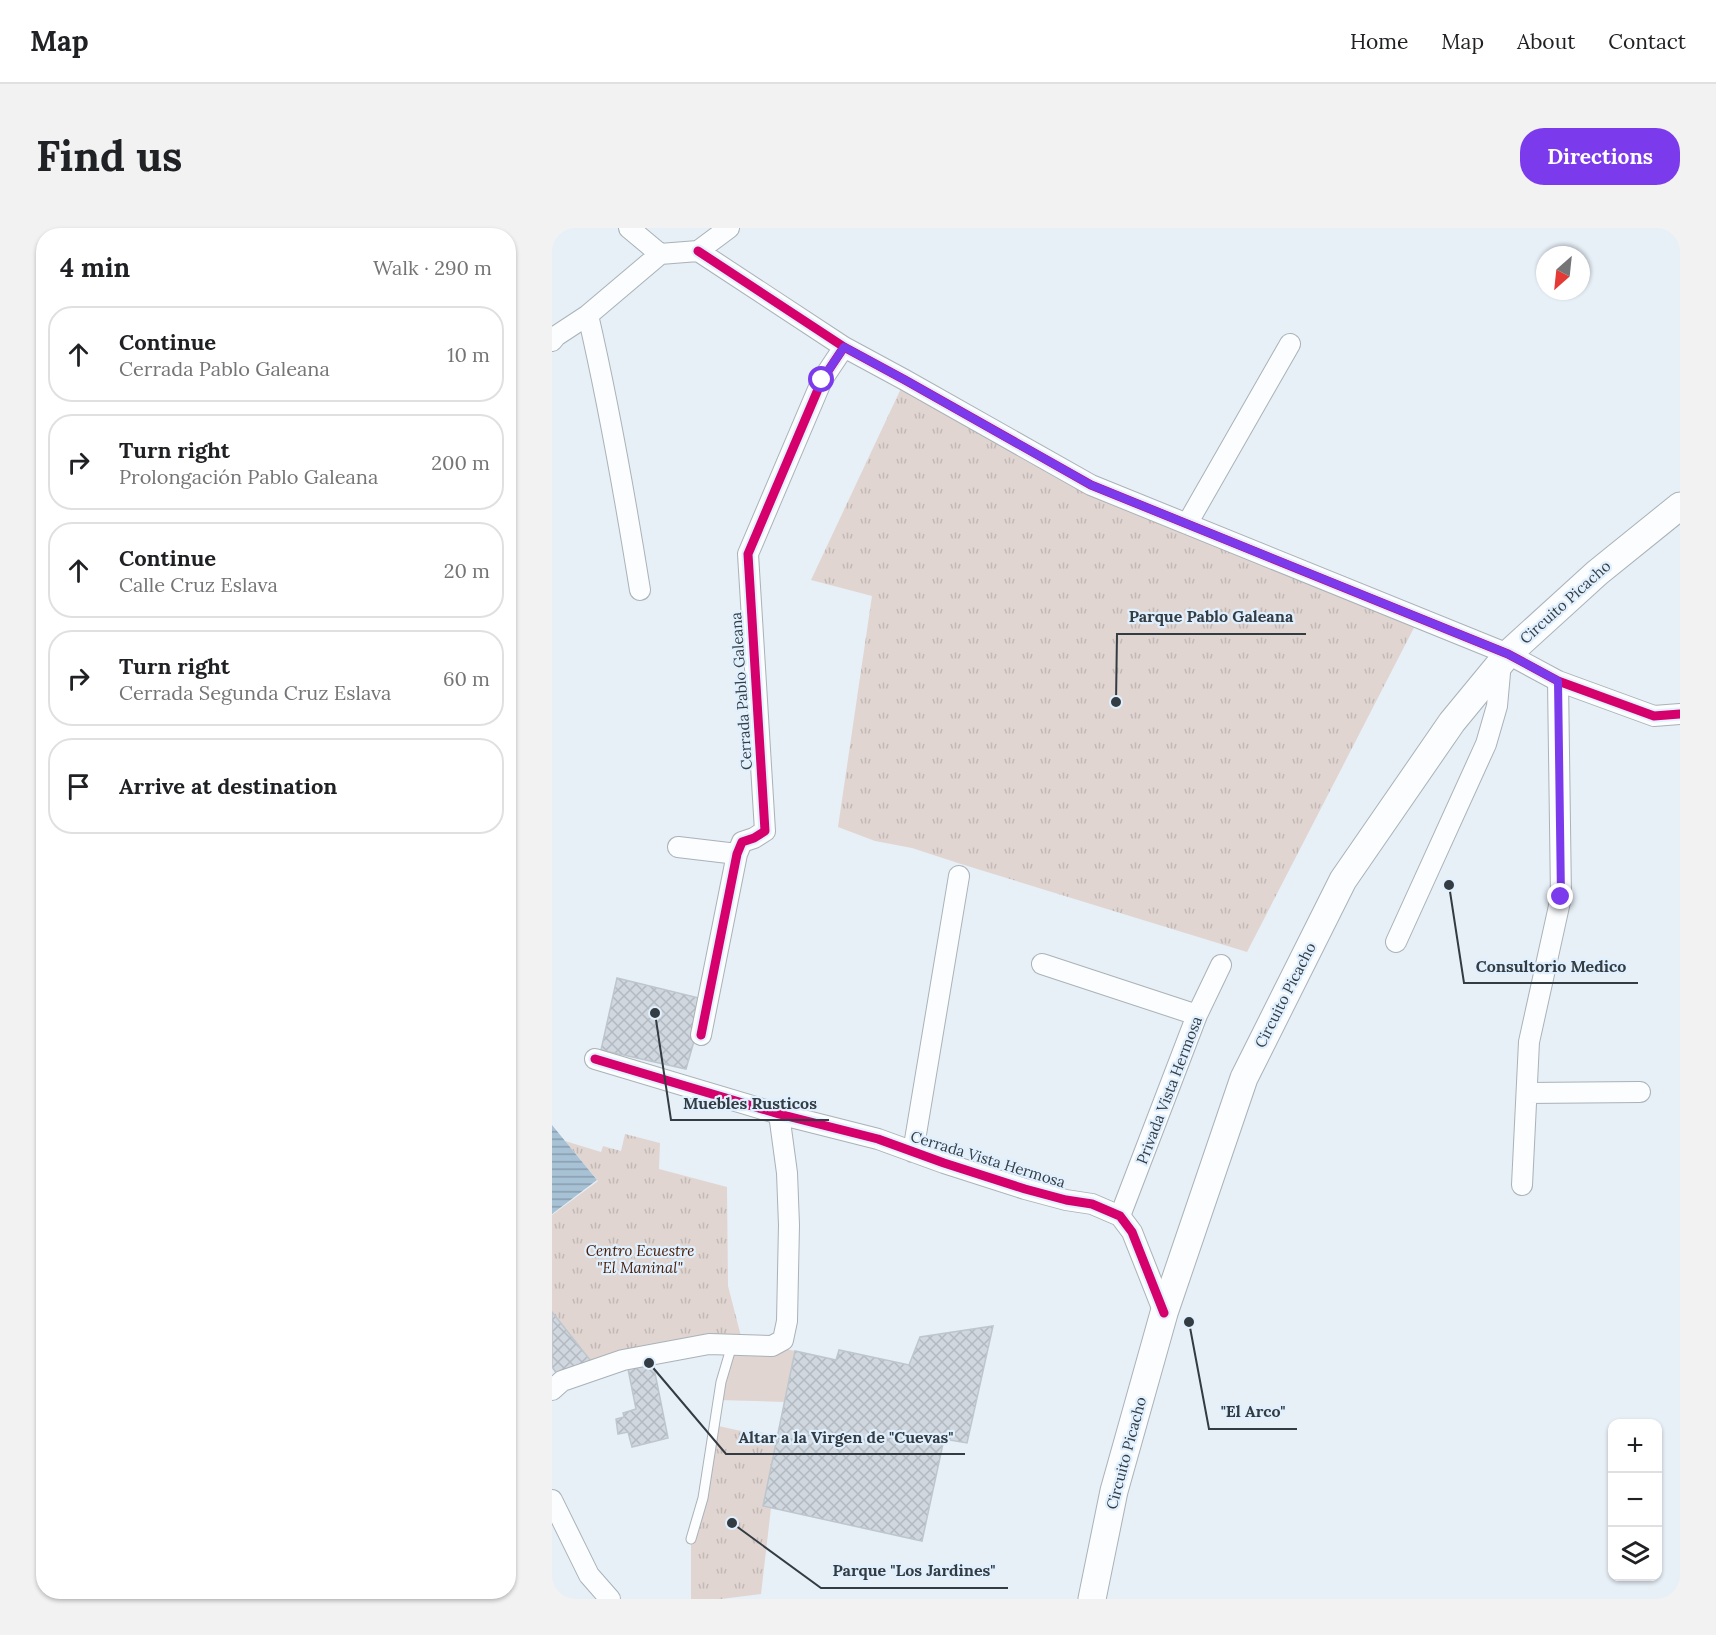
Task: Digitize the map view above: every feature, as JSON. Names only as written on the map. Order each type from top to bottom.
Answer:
[{"type":"main road","name":"Circuito Picacho","points":[[1092,1599],[1114,1491],[1164,1313],[1244,1078],[1342,880],[1452,722],[1504,658],[1597,573],[1680,507]]},
{"type":"street","points":[[629,228],[660,254]]},
{"type":"street","points":[[552,341],[555,336],[588,315],[660,254],[698,251],[729,228]]},
{"type":"street","points":[[698,251],[844,347],[1091,485],[1558,681],[1654,716],[1680,714]]},
{"type":"street","points":[[588,315],[606,393],[640,590]]},
{"type":"street","points":[[1187,524],[1290,344]]},
{"type":"street","name":"Cerrada Pablo Galeana","points":[[737,854],[742,842],[765,831],[748,554],[822,380],[844,347]]},
{"type":"street","points":[[1396,942],[1486,744],[1497,706],[1504,658]]},
{"type":"street","points":[[1522,1185],[1529,1042],[1561,897],[1558,681]]},
{"type":"street","points":[[678,847],[737,854],[701,1035]]},
{"type":"street","name":"Cerrada Vista Hermosa","points":[[913,1152],[959,876]]},
{"type":"street","points":[[1042,964],[1197,1015]]},
{"type":"street","name":"Privada Vista Hermosa","points":[[1120,1216],[1197,1015],[1221,964]]},
{"type":"street","name":"Cerrada Vista Hermosa","points":[[595,1059],[779,1114],[878,1139],[1025,1189],[1092,1204],[1120,1216]]},
{"type":"street","points":[[1527,1093],[1640,1092]]},
{"type":"street","points":[[552,1390],[562,1381],[623,1360],[709,1344],[772,1346],[783,1340],[787,1321],[789,1225],[788,1173],[779,1114]]},
{"type":"street","points":[[1120,1216],[1132,1232],[1164,1313]]},
{"type":"street","points":[[552,1500],[588,1575],[610,1599]]},
{"type":"lane","points":[[691,1539],[703,1498],[721,1382],[732,1345]]},
{"type":"green space","points":[[905,380],[1091,485],[1419,618],[1247,952],[912,848],[875,841],[838,827],[872,596],[811,580]]},
{"type":"green space","name":"Centro Ecuestre \"El Maninal\"","points":[[625,1134],[660,1143],[659,1169],[727,1187],[728,1286],[743,1344],[599,1369],[552,1312],[552,1215],[598,1181],[565,1141],[601,1152],[603,1146],[621,1151]]},
{"type":"green space","points":[[732,1345],[772,1346],[795,1351],[785,1402],[718,1400]]},
{"type":"green space","points":[[714,1425],[741,1431],[778,1434],[763,1505],[771,1508],[761,1594],[721,1599],[691,1599],[691,1539]]},
{"type":"water","points":[[552,1125],[597,1180],[552,1214]]},
{"type":"building","points":[[617,978],[703,999],[686,1069],[601,1050]]},
{"type":"building","points":[[552,1312],[599,1369],[561,1380],[552,1367]]},
{"type":"building","points":[[993,1326],[967,1443],[944,1439],[922,1541],[763,1506],[795,1351],[836,1360],[839,1350],[909,1365],[920,1337]]},
{"type":"building","points":[[653,1363],[668,1438],[632,1447],[628,1432],[618,1434],[616,1419],[624,1417],[623,1413],[636,1409],[628,1369]]},
{"type":"cycle path","points":[[698,251],[844,347],[1091,485],[1508,654],[1558,681],[1654,716],[1680,714]]},
{"type":"cycle path","points":[[701,1035],[737,854],[742,842],[765,831],[748,554],[822,380],[844,347]]},
{"type":"cycle path","points":[[595,1059],[779,1114],[878,1139],[1025,1189],[1092,1204],[1120,1216],[1132,1232],[1164,1313]]},
{"type":"place","name":"Parque Pablo Galeana","points":[[1116,702]]},
{"type":"place","name":"Consultorio Medico","points":[[1449,885]]},
{"type":"place","name":"Muebles Rusticos","points":[[655,1013]]},
{"type":"place","name":"\"El Arco\"","points":[[1189,1322]]},
{"type":"place","name":"Altar a la Virgen de \"Cuevas\"","points":[[649,1363]]},
{"type":"place","name":"Parque \"Los Jardines\"","points":[[732,1523]]},
{"type":"route","points":[[822,380],[844,347],[1091,485],[1508,654],[1558,681],[1561,897]]}]
